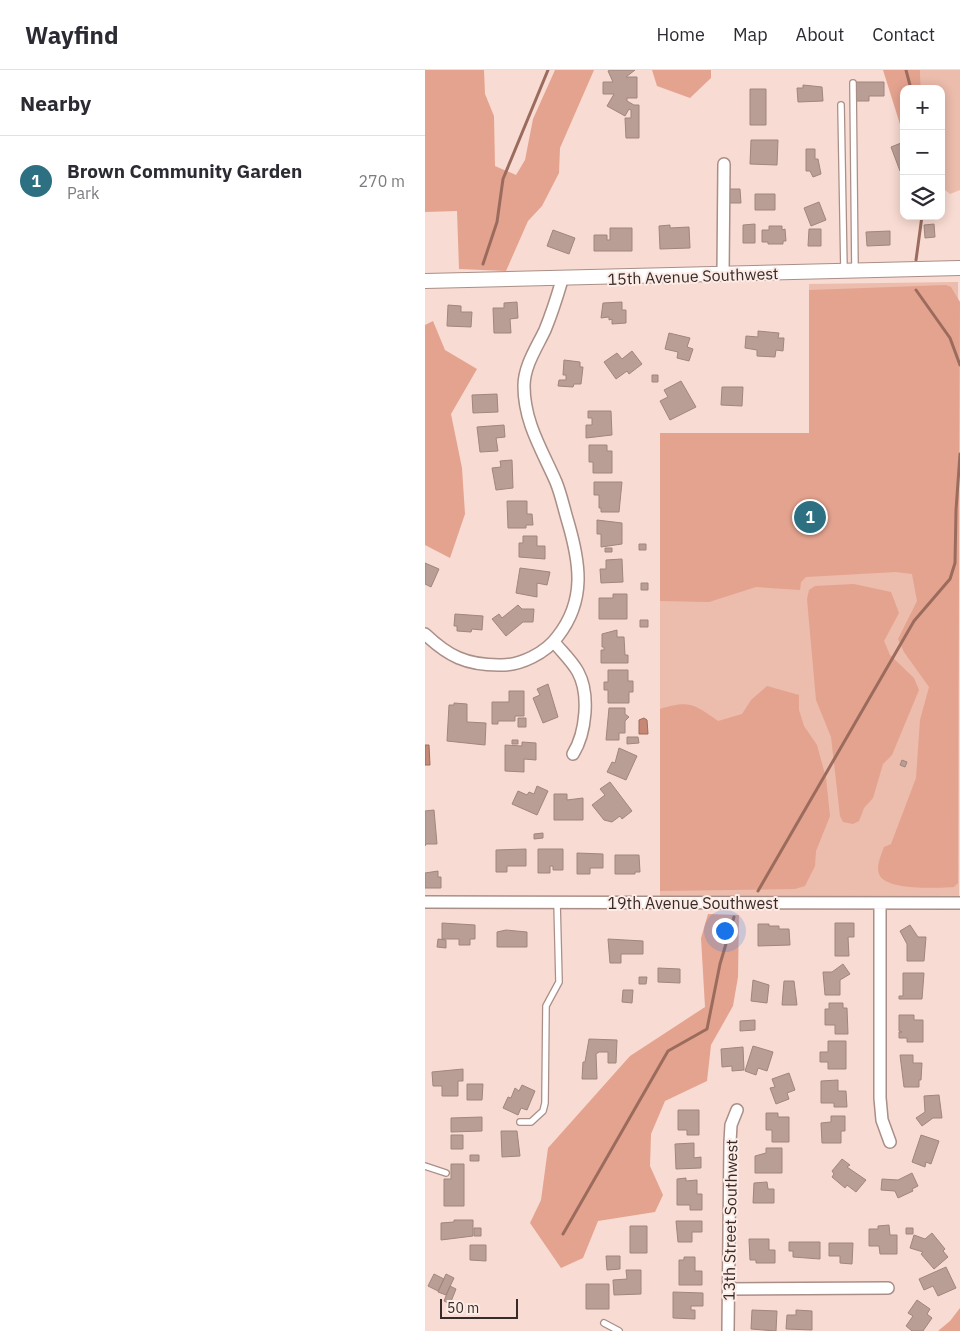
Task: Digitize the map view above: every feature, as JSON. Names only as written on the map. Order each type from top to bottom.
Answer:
[{"type":"street","points":[[723,164],[723,274]]},
{"type":"street","name":"15th Avenue Southwest","points":[[425,282],[562,280],[960,268]]},
{"type":"street","points":[[425,634],[443,651],[454,657],[480,664],[499,666],[525,660],[554,642],[565,628],[577,599],[578,564],[556,483],[527,417],[524,385],[529,365],[557,300],[562,280]]},
{"type":"street","points":[[554,642],[578,672],[584,691],[581,735],[573,754]]},
{"type":"street","name":"19th Avenue Southwest","points":[[425,902],[960,903]]},
{"type":"street","points":[[880,903],[879,1098],[882,1120],[890,1142]]},
{"type":"street","name":"13th Street Southwest","points":[[728,1331],[730,1289],[730,1142],[731,1125],[737,1110]]},
{"type":"street","points":[[730,1289],[888,1288]]},
{"type":"lane","points":[[850,271],[853,83]]},
{"type":"lane","points":[[841,105],[850,271]]},
{"type":"lane","points":[[521,1122],[531,1122],[543,1111],[545,1103],[546,1006],[559,982],[557,902]]},
{"type":"lane","points":[[425,1166],[446,1172]]},
{"type":"lane","points":[[604,1323],[619,1331]]},
{"type":"shaded area","points":[[425,70],[484,70],[485,94],[494,116],[495,166],[516,175],[525,160],[533,119],[555,70],[594,70],[560,148],[559,173],[542,206],[528,221],[506,271],[459,269],[457,211],[425,212]]},
{"type":"shaded area","points":[[652,70],[711,70],[711,78],[690,98],[657,86]]},
{"type":"shaded area","points":[[883,70],[920,70],[921,85],[900,85],[900,124]]},
{"type":"shaded area","points":[[920,70],[960,70],[960,190],[950,194],[945,190],[945,85],[921,85]]},
{"type":"shaded area","points":[[958,282],[959,903],[660,903],[660,433],[809,433],[809,284]]},
{"type":"shaded area","points":[[946,285],[951,287],[960,302],[958,883],[954,887],[925,888],[901,886],[891,883],[883,879],[878,871],[884,847],[891,844],[916,778],[920,720],[929,687],[904,652],[898,639],[917,601],[912,574],[896,572],[806,577],[801,582],[800,590],[756,587],[709,602],[660,601],[660,433],[809,433],[809,290]]},
{"type":"shaded area","points":[[433,321],[445,350],[477,369],[451,414],[462,468],[465,514],[450,558],[425,545],[425,325]]},
{"type":"shaded area","points":[[854,584],[891,592],[899,613],[884,641],[890,655],[914,678],[919,690],[892,755],[883,764],[873,798],[864,808],[859,821],[853,824],[843,822],[840,816],[831,737],[816,700],[807,599],[809,590],[815,586]]},
{"type":"shaded area","points":[[767,686],[799,695],[799,710],[804,726],[817,745],[826,778],[830,816],[816,851],[815,866],[805,886],[795,889],[660,891],[660,709],[685,704],[691,705],[718,721],[742,714],[751,700]]},
{"type":"shaded area","points":[[644,718],[647,720],[648,734],[639,734],[639,720]]},
{"type":"shaded area","points":[[425,745],[429,745],[430,765],[425,765]]},
{"type":"shaded area","points":[[708,914],[739,915],[738,977],[733,1006],[711,1045],[707,1081],[665,1101],[651,1134],[650,1166],[663,1195],[655,1212],[598,1221],[583,1258],[561,1268],[530,1223],[541,1200],[548,1148],[630,1056],[705,1007],[701,938]]},
{"type":"shaded area","points":[[960,1308],[960,1331],[938,1331],[950,1321]]},
{"type":"building","points":[[635,70],[626,77],[637,77],[637,98],[627,98],[627,101],[634,105],[639,105],[639,138],[626,138],[625,118],[631,118],[631,110],[629,109],[625,116],[607,106],[614,94],[603,94],[603,82],[613,82],[608,71]]},
{"type":"building","points":[[855,82],[884,82],[884,96],[869,96],[869,101],[856,101]]},
{"type":"building","points":[[803,85],[822,87],[823,101],[798,102],[797,88],[803,88]]},
{"type":"building","points":[[750,89],[766,89],[766,125],[750,125]]},
{"type":"building","points":[[751,140],[778,140],[777,165],[750,164]]},
{"type":"building","points":[[900,143],[900,171],[891,147]]},
{"type":"building","points":[[806,149],[815,149],[815,159],[818,159],[821,174],[813,177],[810,171],[806,171]]},
{"type":"building","points":[[729,189],[740,189],[741,203],[729,203]]},
{"type":"building","points":[[755,194],[775,194],[775,210],[755,210]]},
{"type":"building","points":[[819,202],[826,220],[811,226],[804,208]]},
{"type":"building","points":[[755,224],[755,243],[743,243],[743,225]]},
{"type":"building","points":[[934,224],[935,237],[925,238],[924,225]]},
{"type":"building","points":[[670,225],[670,228],[689,227],[690,248],[660,249],[659,226]]},
{"type":"building","points":[[769,226],[782,226],[782,230],[785,229],[786,241],[783,241],[783,244],[762,242],[762,230],[769,230]]},
{"type":"building","points":[[610,228],[632,228],[632,251],[594,251],[594,235],[607,235],[607,240],[610,240]]},
{"type":"building","points":[[809,229],[821,229],[821,246],[808,246]]},
{"type":"building","points":[[553,230],[575,238],[569,254],[547,246]]},
{"type":"building","points":[[890,231],[890,245],[867,246],[866,232]]},
{"type":"building","points":[[517,302],[518,318],[510,319],[511,333],[494,333],[493,308],[504,308],[504,303]]},
{"type":"building","points":[[622,302],[622,310],[626,310],[626,323],[612,324],[612,319],[609,320],[609,317],[601,318],[603,303]]},
{"type":"building","points":[[448,305],[461,306],[461,312],[472,312],[471,327],[447,326]]},
{"type":"building","points":[[758,331],[779,333],[778,338],[784,338],[783,351],[776,350],[775,357],[757,356],[757,350],[745,348],[746,336],[758,337]]},
{"type":"building","points":[[669,333],[690,338],[687,347],[693,349],[689,361],[677,358],[678,352],[665,349]]},
{"type":"building","points":[[632,351],[642,364],[629,374],[627,371],[616,379],[604,362],[617,353],[622,359]]},
{"type":"building","points":[[564,360],[580,362],[580,367],[583,367],[581,384],[574,384],[573,387],[558,386],[559,380],[566,380],[566,375],[563,375]]},
{"type":"building","points":[[652,375],[658,375],[658,382],[652,382]]},
{"type":"building","points":[[681,381],[696,407],[670,420],[660,401],[668,397],[664,390]]},
{"type":"building","points":[[722,387],[743,387],[742,406],[721,405]]},
{"type":"building","points":[[497,394],[498,412],[473,413],[472,395]]},
{"type":"building","points":[[588,411],[611,411],[612,435],[586,438],[586,425],[592,425],[592,418],[588,418]]},
{"type":"building","points":[[504,425],[505,437],[496,438],[498,451],[480,452],[477,427]]},
{"type":"building","points":[[589,445],[607,445],[607,451],[612,451],[612,473],[593,473],[593,462],[589,462]]},
{"type":"building","points":[[512,460],[513,488],[496,490],[492,468],[501,467],[500,461]]},
{"type":"building","points":[[594,482],[622,482],[619,512],[601,512],[601,508],[599,508],[599,495],[594,495]]},
{"type":"building","points":[[507,501],[527,501],[527,514],[532,514],[533,525],[526,525],[526,528],[508,528]]},
{"type":"building","points":[[597,520],[622,523],[622,544],[601,547],[601,534],[597,534]]},
{"type":"building","points":[[523,536],[537,536],[537,546],[545,546],[545,559],[519,557],[519,543],[523,543]]},
{"type":"building","points":[[639,544],[646,544],[646,550],[639,550]]},
{"type":"building","points":[[605,548],[612,548],[612,552],[605,552]]},
{"type":"building","points":[[622,559],[623,582],[601,583],[600,569],[606,569],[606,560]]},
{"type":"building","points":[[425,563],[439,569],[431,587],[425,584]]},
{"type":"building","points":[[520,568],[550,572],[547,585],[537,583],[537,597],[516,593]]},
{"type":"building","points":[[641,583],[648,583],[648,590],[641,590]]},
{"type":"building","points":[[613,594],[627,594],[627,619],[599,619],[599,598],[613,598]]},
{"type":"building","points":[[518,605],[522,609],[534,609],[533,622],[523,622],[506,636],[492,619],[499,614],[502,618]]},
{"type":"building","points":[[455,614],[483,616],[482,630],[472,629],[471,632],[457,631],[457,626],[454,626]]},
{"type":"building","points":[[640,620],[648,620],[648,627],[640,627]]},
{"type":"building","points":[[617,630],[617,637],[624,637],[625,655],[628,655],[628,663],[601,663],[601,650],[604,650],[604,647],[602,647],[602,634]]},
{"type":"building","points":[[608,670],[628,670],[628,681],[633,681],[633,692],[629,692],[629,703],[608,703],[608,690],[604,690],[604,682],[608,682]]},
{"type":"building","points":[[548,684],[558,717],[543,723],[533,698],[540,695],[537,689]]},
{"type":"building","points":[[509,691],[524,691],[524,716],[515,716],[515,721],[498,721],[498,724],[492,724],[492,702],[509,702]]},
{"type":"building","points":[[454,703],[467,704],[467,722],[486,723],[485,745],[447,741],[449,705],[454,705]]},
{"type":"building","points":[[609,708],[625,708],[625,714],[629,717],[625,721],[625,733],[619,733],[619,740],[606,740]]},
{"type":"building","points":[[518,718],[526,718],[526,727],[518,727]]},
{"type":"building","points":[[627,737],[638,737],[639,743],[627,744]]},
{"type":"building","points":[[512,740],[518,740],[518,744],[512,744]]},
{"type":"building","points":[[522,742],[536,743],[536,760],[524,759],[524,772],[505,771],[505,745],[522,746]]},
{"type":"building","points":[[619,748],[637,756],[626,780],[607,772],[612,762],[615,763]]},
{"type":"building","points":[[902,760],[907,762],[905,767],[900,765]]},
{"type":"building","points":[[610,782],[632,811],[622,819],[620,816],[612,822],[604,820],[592,805],[605,795],[600,789]]},
{"type":"building","points":[[537,786],[548,791],[537,815],[512,804],[518,791],[527,795],[529,792],[534,794]]},
{"type":"building","points":[[554,794],[567,794],[567,800],[583,798],[583,820],[554,820]]},
{"type":"building","points":[[434,810],[437,844],[426,844],[425,846],[425,811]]},
{"type":"building","points":[[543,833],[543,838],[534,839],[534,834]]},
{"type":"building","points":[[526,849],[526,866],[507,866],[507,872],[496,872],[496,850]]},
{"type":"building","points":[[538,849],[563,849],[563,870],[553,870],[553,866],[550,866],[550,873],[538,873]]},
{"type":"building","points":[[577,853],[603,854],[603,868],[590,868],[590,874],[577,874]]},
{"type":"building","points":[[615,855],[639,855],[640,872],[635,872],[635,874],[615,874]]},
{"type":"building","points":[[438,871],[438,877],[441,877],[441,888],[425,888],[425,873]]},
{"type":"building","points":[[442,923],[475,925],[475,939],[470,939],[470,945],[459,945],[459,939],[442,939]]},
{"type":"building","points":[[835,923],[854,923],[854,937],[848,937],[849,956],[835,956]]},
{"type":"building","points":[[758,924],[769,924],[769,926],[779,926],[779,929],[789,929],[790,945],[758,946]]},
{"type":"building","points":[[910,925],[918,937],[926,937],[924,961],[907,961],[907,944],[900,931]]},
{"type":"building","points":[[506,930],[527,932],[527,947],[497,947],[497,932]]},
{"type":"building","points":[[438,939],[446,940],[446,948],[437,947]]},
{"type":"building","points":[[608,939],[643,941],[643,954],[621,954],[621,963],[610,963]]},
{"type":"building","points":[[843,964],[850,974],[840,980],[840,995],[825,995],[823,972],[832,972]]},
{"type":"building","points":[[658,968],[680,969],[680,983],[658,982]]},
{"type":"building","points":[[903,973],[924,973],[922,999],[899,999],[899,996],[903,996]]},
{"type":"building","points":[[639,977],[647,977],[646,984],[639,984]]},
{"type":"building","points":[[753,980],[769,985],[767,1003],[751,1001]]},
{"type":"building","points":[[784,981],[794,981],[797,1005],[782,1005]]},
{"type":"building","points":[[623,990],[633,990],[632,1003],[622,1002]]},
{"type":"building","points":[[829,1003],[843,1003],[843,1008],[847,1008],[848,1034],[835,1034],[835,1025],[825,1025],[825,1009],[829,1009]]},
{"type":"building","points":[[899,1015],[914,1015],[914,1020],[923,1020],[923,1042],[907,1042],[907,1038],[899,1038],[899,1032],[902,1032],[899,1031]]},
{"type":"building","points":[[755,1020],[755,1030],[740,1031],[740,1021]]},
{"type":"building","points":[[589,1039],[617,1040],[616,1063],[608,1063],[608,1052],[596,1054],[597,1079],[582,1079],[583,1062],[585,1062]]},
{"type":"building","points":[[828,1041],[846,1041],[846,1069],[828,1069],[828,1062],[820,1062],[820,1052],[828,1052]]},
{"type":"building","points":[[753,1046],[773,1052],[767,1071],[758,1068],[756,1075],[745,1071]]},
{"type":"building","points":[[743,1047],[744,1070],[732,1071],[732,1066],[722,1067],[721,1049]]},
{"type":"building","points":[[900,1055],[913,1055],[913,1063],[922,1063],[919,1087],[904,1087]]},
{"type":"building","points":[[463,1069],[463,1081],[458,1081],[458,1096],[442,1096],[442,1086],[433,1086],[432,1072]]},
{"type":"building","points":[[789,1073],[795,1090],[787,1093],[789,1099],[776,1104],[770,1088],[775,1087],[772,1079]]},
{"type":"building","points":[[838,1080],[838,1091],[846,1091],[847,1107],[834,1107],[834,1103],[821,1103],[821,1081]]},
{"type":"building","points":[[467,1084],[483,1084],[482,1100],[467,1100]]},
{"type":"building","points":[[522,1085],[535,1091],[527,1110],[521,1108],[518,1115],[503,1108],[508,1097],[511,1098],[515,1088],[519,1091]]},
{"type":"building","points":[[939,1095],[942,1118],[933,1118],[922,1126],[916,1118],[925,1112],[924,1096]]},
{"type":"building","points":[[678,1110],[699,1110],[699,1135],[687,1135],[687,1130],[678,1130]]},
{"type":"building","points":[[766,1113],[778,1113],[778,1117],[789,1117],[789,1142],[772,1142],[772,1130],[766,1130]]},
{"type":"building","points":[[831,1116],[845,1116],[845,1131],[841,1131],[841,1143],[822,1143],[821,1123],[831,1122]]},
{"type":"building","points":[[482,1117],[482,1131],[451,1132],[451,1118]]},
{"type":"building","points":[[501,1131],[517,1131],[520,1156],[502,1157]]},
{"type":"building","points":[[451,1135],[463,1135],[463,1149],[451,1149]]},
{"type":"building","points":[[921,1135],[939,1141],[931,1164],[926,1162],[925,1167],[912,1162]]},
{"type":"building","points":[[694,1143],[694,1158],[701,1157],[701,1168],[676,1169],[675,1144]]},
{"type":"building","points":[[766,1148],[782,1148],[782,1173],[755,1173],[755,1156],[766,1153]]},
{"type":"building","points":[[470,1155],[479,1155],[479,1161],[470,1161]]},
{"type":"building","points":[[842,1159],[850,1165],[847,1167],[866,1180],[856,1192],[847,1185],[845,1188],[832,1177],[834,1174],[832,1171]]},
{"type":"building","points":[[451,1164],[464,1164],[464,1206],[444,1206],[444,1179],[451,1179]]},
{"type":"building","points":[[912,1173],[918,1186],[912,1189],[913,1191],[898,1198],[895,1191],[881,1190],[882,1179],[898,1180]]},
{"type":"building","points":[[686,1178],[686,1181],[697,1180],[697,1194],[702,1194],[702,1210],[690,1210],[690,1205],[677,1205],[677,1179]]},
{"type":"building","points":[[767,1182],[768,1189],[774,1189],[774,1203],[753,1203],[754,1183]]},
{"type":"building","points":[[454,1220],[473,1220],[473,1236],[441,1240],[441,1223],[454,1222]]},
{"type":"building","points":[[676,1221],[702,1221],[702,1232],[692,1232],[692,1242],[678,1242]]},
{"type":"building","points":[[889,1225],[890,1235],[897,1235],[897,1254],[880,1254],[879,1246],[869,1246],[869,1229],[878,1229],[878,1226]]},
{"type":"building","points":[[630,1226],[647,1226],[647,1253],[630,1253]]},
{"type":"building","points":[[474,1228],[481,1228],[481,1236],[474,1236]]},
{"type":"building","points":[[906,1228],[913,1228],[913,1234],[906,1234]]},
{"type":"building","points":[[932,1233],[945,1249],[943,1251],[948,1257],[934,1269],[921,1254],[923,1252],[910,1248],[914,1235],[925,1239]]},
{"type":"building","points":[[749,1239],[769,1239],[769,1250],[775,1250],[775,1263],[756,1263],[756,1260],[750,1260]]},
{"type":"building","points":[[789,1242],[820,1242],[820,1259],[793,1257],[793,1251],[789,1251]]},
{"type":"building","points":[[829,1243],[853,1243],[852,1264],[840,1263],[840,1256],[829,1256]]},
{"type":"building","points":[[470,1245],[486,1245],[486,1261],[470,1260]]},
{"type":"building","points":[[606,1256],[620,1256],[620,1269],[607,1270]]},
{"type":"building","points":[[684,1257],[695,1257],[695,1271],[702,1271],[702,1285],[679,1285],[679,1260],[684,1260]]},
{"type":"building","points":[[946,1267],[956,1288],[938,1296],[933,1286],[924,1290],[919,1279]]},
{"type":"building","points":[[626,1270],[641,1270],[641,1294],[614,1295],[613,1280],[627,1279]]},
{"type":"building","points":[[434,1274],[444,1279],[438,1291],[428,1286]]},
{"type":"building","points":[[446,1274],[454,1278],[446,1295],[438,1292]]},
{"type":"building","points":[[586,1284],[609,1284],[609,1309],[586,1309]]},
{"type":"building","points":[[450,1286],[456,1289],[450,1304],[444,1301]]},
{"type":"building","points":[[673,1292],[703,1293],[703,1306],[691,1306],[691,1310],[695,1310],[695,1319],[673,1318]]},
{"type":"building","points":[[917,1300],[930,1309],[927,1314],[932,1318],[923,1331],[912,1331],[906,1326],[913,1316],[908,1313]]},
{"type":"building","points":[[752,1310],[777,1311],[776,1331],[751,1329]]},
{"type":"building","points":[[796,1310],[812,1311],[812,1330],[786,1329],[787,1315],[796,1315]]},
{"type":"waterway","points":[[483,264],[497,222],[503,179],[548,70]]},
{"type":"waterway","points":[[906,70],[910,85]]},
{"type":"waterway","points":[[916,260],[921,220]]},
{"type":"waterway","points":[[916,290],[950,338],[960,365]]},
{"type":"waterway","points":[[758,891],[914,621],[950,579],[955,563],[960,454]]},
{"type":"waterway","points":[[563,1234],[668,1051],[707,1029],[720,964],[734,917]]},
{"type":"place","name":"Brown Community Garden","points":[[810,517]]}]
